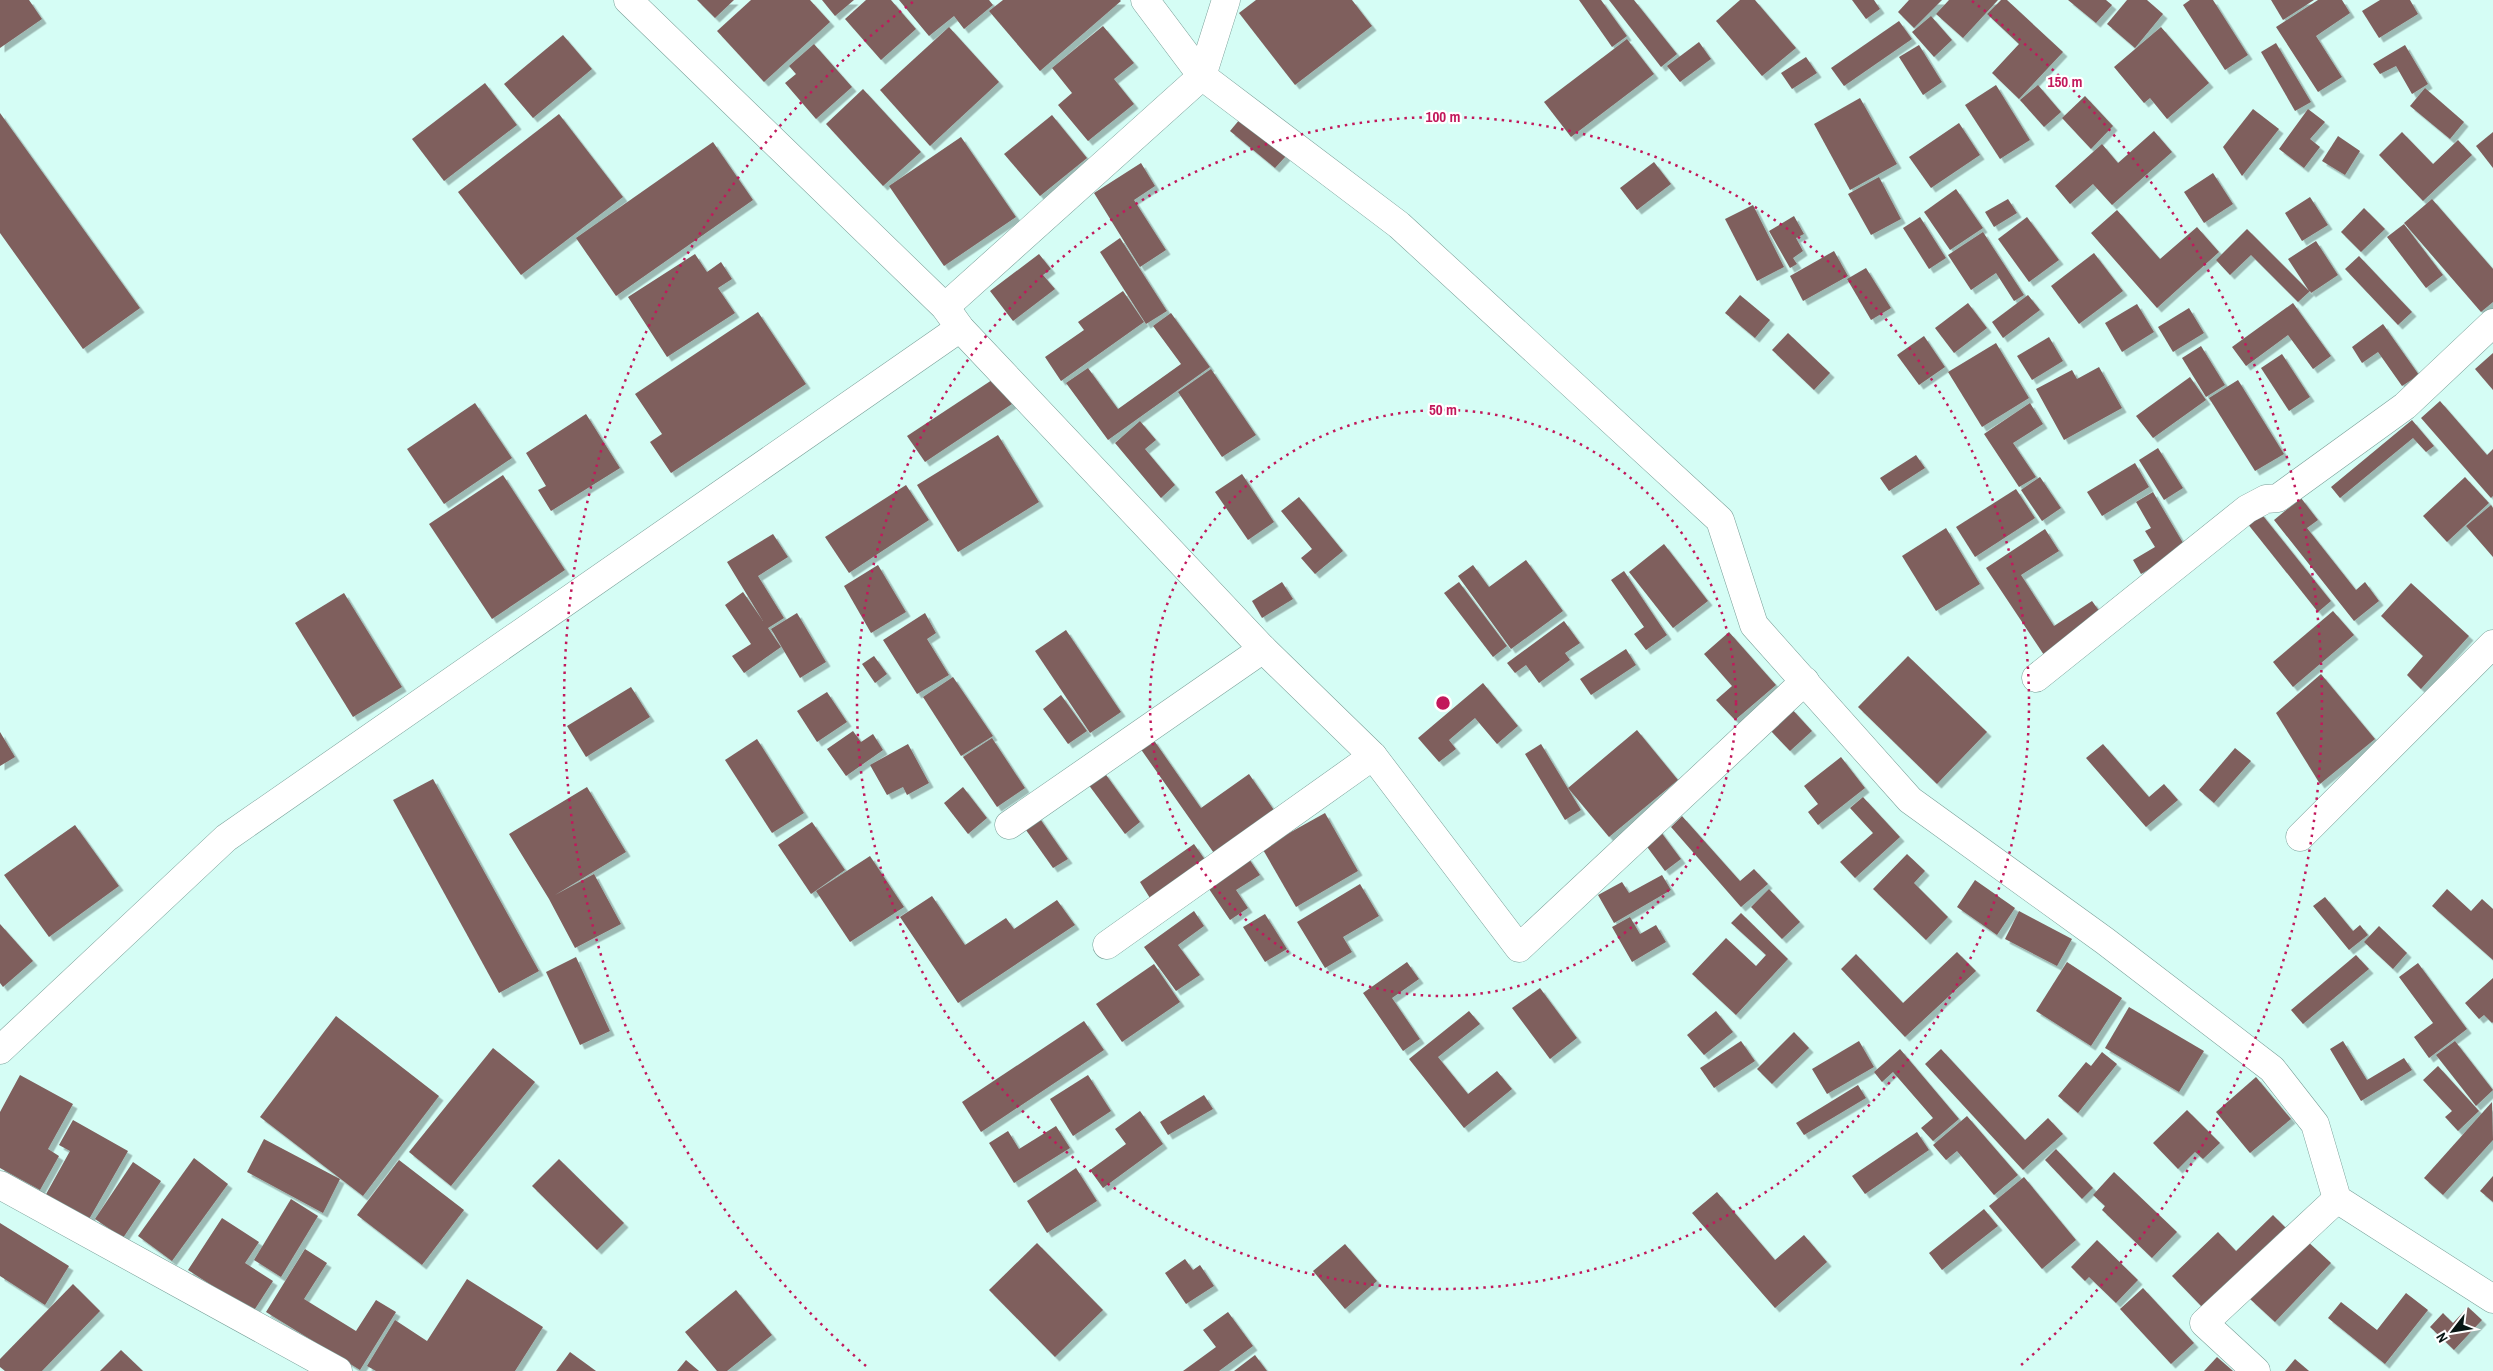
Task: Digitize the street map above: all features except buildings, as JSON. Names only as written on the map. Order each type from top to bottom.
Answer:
[{"type":"street","points":[[628,0],[953,317],[1263,649],[1373,756],[1519,948],[1805,681]]},
{"type":"street","points":[[1145,0],[1202,76],[1399,224],[1720,520],[1754,625],[1910,800],[2106,941],[2272,1069],[2315,1124],[2337,1199],[2493,1299]]},
{"type":"street","points":[[0,1050],[226,838],[643,546],[953,317],[1202,76],[1226,0]]},
{"type":"street","points":[[2036,678],[2247,509],[2266,499],[2278,498],[2405,406],[2493,323]]},
{"type":"street","points":[[2300,837],[2493,644]]},
{"type":"street","points":[[1009,825],[1263,649]]},
{"type":"street","points":[[1107,945],[1373,756]]},
{"type":"street","points":[[0,1185],[338,1371]]},
{"type":"street","points":[[2256,1371],[2204,1323],[2337,1199]]}]
